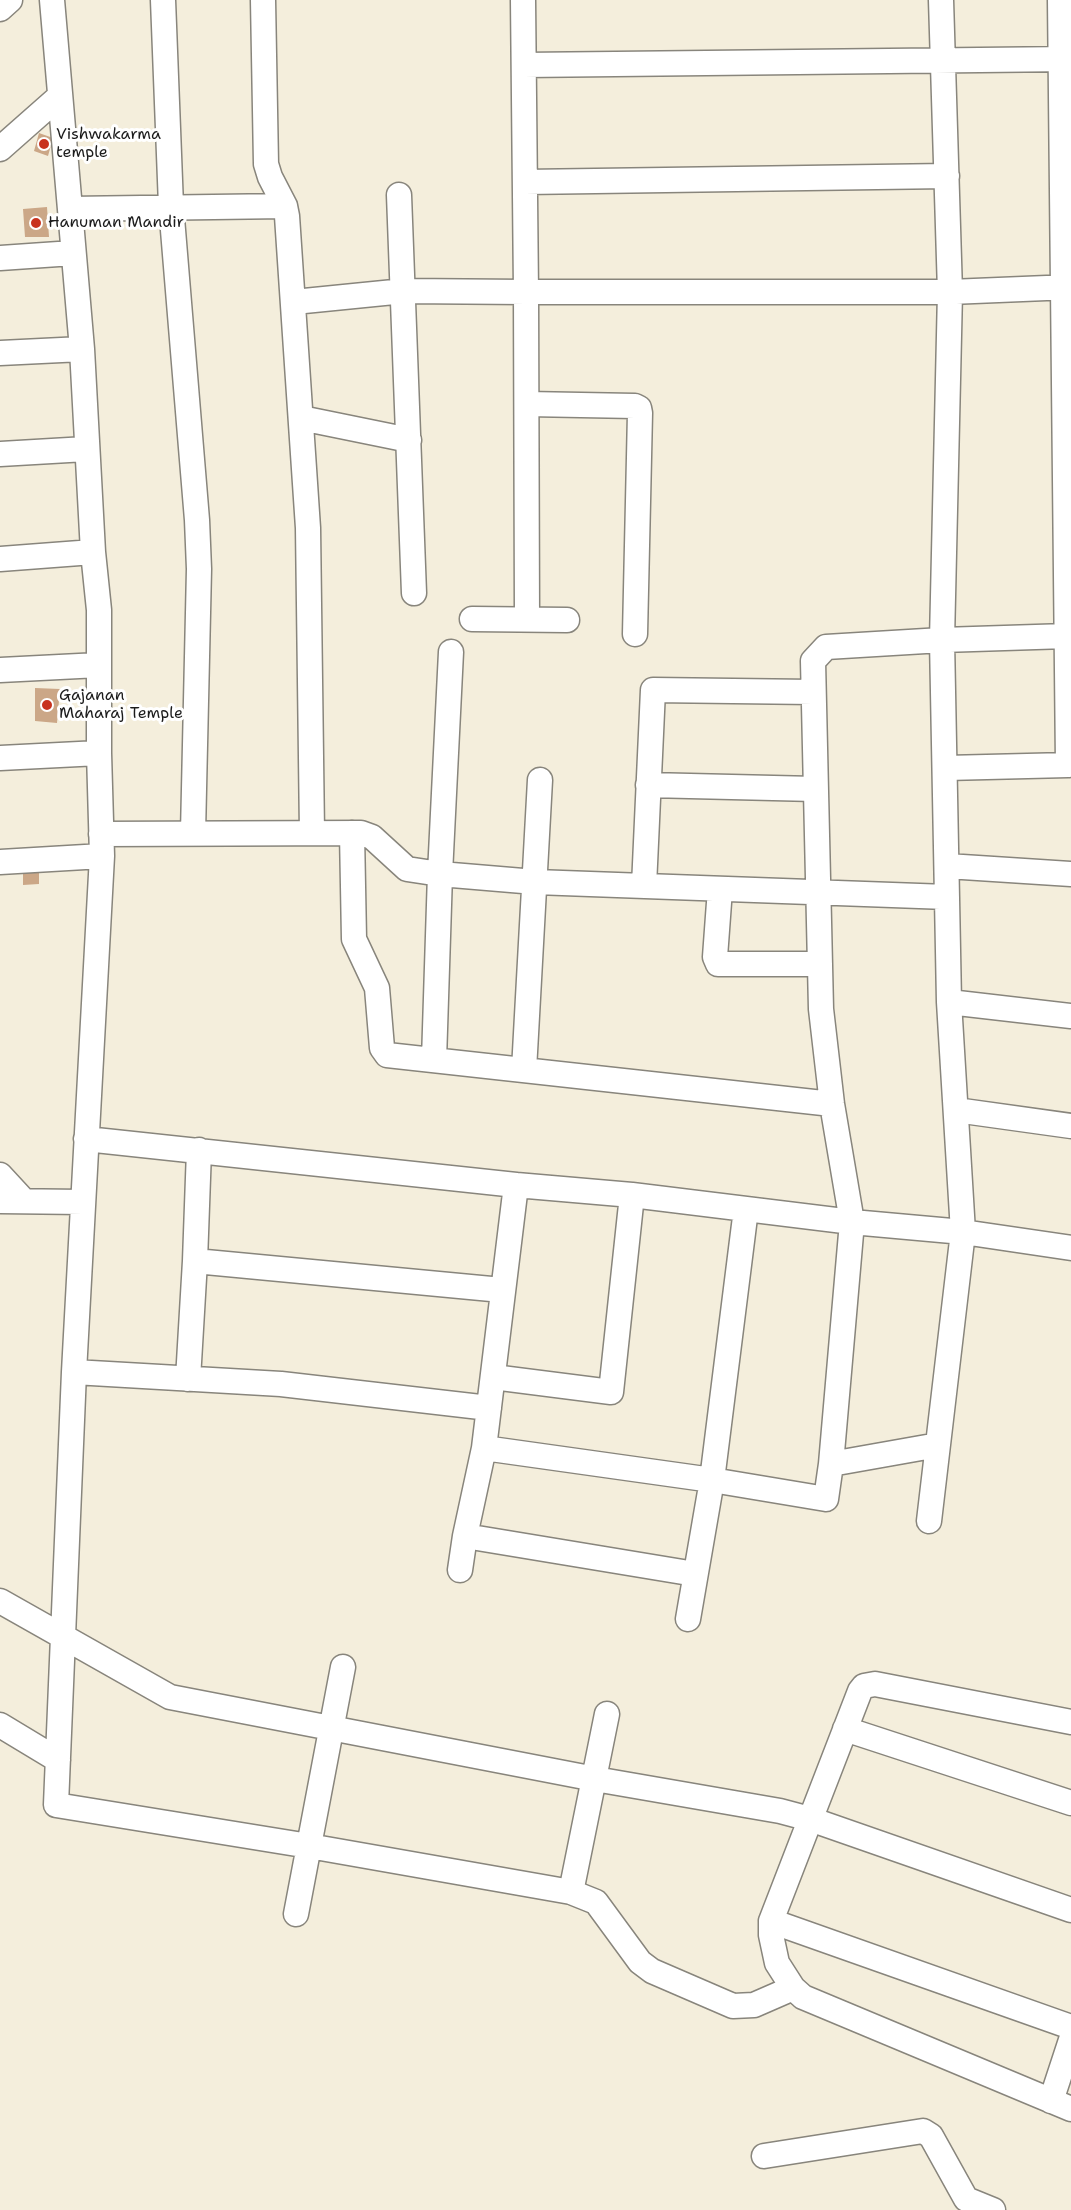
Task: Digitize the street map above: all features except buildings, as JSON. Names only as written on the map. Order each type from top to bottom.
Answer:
[{"type":"street","points":[[0,9],[10,0]]},
{"type":"street","points":[[52,0],[82,349],[86,449],[99,610],[101,845],[74,1372],[56,1805],[309,1846],[571,1893],[596,1902],[640,1962],[652,1971],[733,2006],[754,2005],[793,1988]]},
{"type":"street","points":[[163,0],[171,206],[192,448],[198,559],[193,833]]},
{"type":"street","points":[[263,0],[266,164],[285,206],[287,216],[302,418],[310,584],[312,833]]},
{"type":"street","points":[[522,0],[527,619]]},
{"type":"street","points":[[929,1521],[963,1232],[949,1002],[942,640],[950,292],[941,0]]},
{"type":"street","points":[[946,768],[1068,765],[1066,60],[1060,0]]},
{"type":"street","points":[[524,65],[1066,60]]},
{"type":"street","points":[[0,149],[60,96]]},
{"type":"street","points":[[525,182],[947,176]]},
{"type":"street","points":[[399,195],[414,592]]},
{"type":"street","points":[[70,209],[285,206]]},
{"type":"street","points":[[0,258],[74,253]]},
{"type":"street","points":[[294,302],[404,291],[950,292],[1067,287]]},
{"type":"street","points":[[0,353],[82,349]]},
{"type":"street","points":[[527,404],[635,406],[639,408],[635,634]]},
{"type":"street","points":[[302,418],[409,440]]},
{"type":"street","points":[[0,454],[86,449]]},
{"type":"street","points":[[0,559],[93,552]]},
{"type":"street","points":[[472,619],[567,620]]},
{"type":"street","points":[[484,1448],[712,1480],[826,1499],[852,1222],[832,1104],[821,1009],[814,789],[813,661],[826,647],[1067,636]]},
{"type":"street","points":[[434,1060],[451,652]]},
{"type":"street","points":[[0,670],[99,665]]},
{"type":"street","points":[[644,886],[653,690],[813,692]]},
{"type":"street","points":[[0,758],[99,753]]},
{"type":"street","points":[[524,1070],[540,780]]},
{"type":"street","points":[[648,785],[814,789]]},
{"type":"street","points":[[0,862],[101,845],[193,833],[361,833],[372,837],[407,869],[440,873],[535,882],[947,897]]},
{"type":"street","points":[[352,833],[354,939],[377,988],[382,1048],[387,1055],[832,1104]]},
{"type":"street","points":[[947,866],[1071,874]]},
{"type":"street","points":[[720,889],[715,957],[718,964],[820,964]]},
{"type":"street","points":[[949,1002],[1071,1016]]},
{"type":"street","points":[[956,1110],[1071,1125]]},
{"type":"street","points":[[86,1139],[516,1185],[632,1195],[852,1222],[963,1232],[1071,1248]]},
{"type":"street","points":[[188,1378],[199,1150]]},
{"type":"street","points":[[0,1176],[12,1201],[83,1202]]},
{"type":"street","points":[[460,1570],[484,1448],[516,1185]]},
{"type":"street","points":[[493,1377],[611,1392],[632,1195]]},
{"type":"street","points":[[688,1619],[712,1480],[746,1209]]},
{"type":"street","points":[[195,1261],[502,1290]]},
{"type":"street","points":[[74,1372],[281,1384],[489,1408]]},
{"type":"street","points":[[831,1464],[938,1445]]},
{"type":"street","points":[[465,1536],[695,1574]]},
{"type":"street","points":[[0,1601],[170,1697],[331,1730],[780,1811],[810,1819],[1071,1910]]},
{"type":"street","points":[[296,1914],[343,1667]]},
{"type":"street","points":[[1071,1722],[868,1684],[860,1691],[771,1921],[772,1948],[777,1963],[793,1988],[810,2001],[1061,2105],[1071,2040]]},
{"type":"street","points":[[571,1893],[607,1714]]},
{"type":"street","points":[[0,1725],[58,1760]]},
{"type":"street","points":[[845,1729],[1071,1803]]},
{"type":"street","points":[[771,1921],[1071,2027]]},
{"type":"street","points":[[764,2156],[923,2132],[931,2136],[966,2199],[993,2210]]},
{"type":"place","name":"Vishwakarma temple","points":[[44,144]]},
{"type":"place","name":"Hanuman Mandir","points":[[36,223]]},
{"type":"place","name":"Gajanan Maharaj Temple","points":[[47,705]]}]
